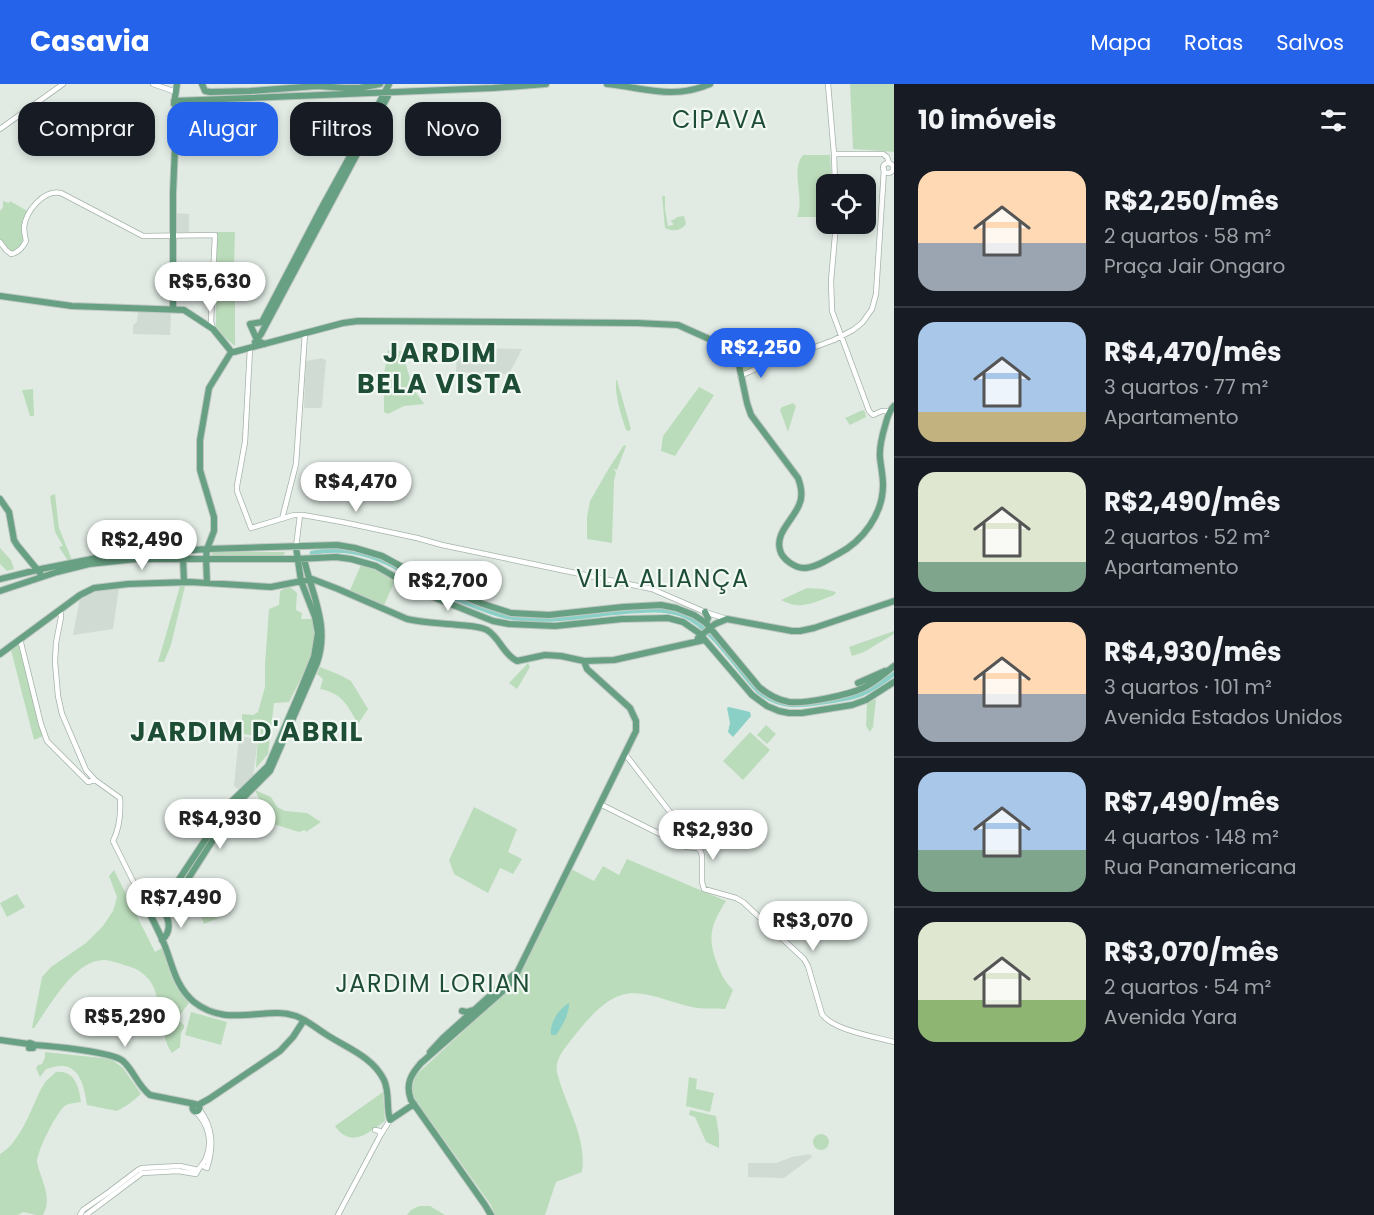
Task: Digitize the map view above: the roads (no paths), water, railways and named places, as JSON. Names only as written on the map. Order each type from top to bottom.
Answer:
[{"type":"main road","points":[[173,309],[171,170],[177,84]]},
{"type":"main road","points":[[203,85],[205,91],[210,92],[307,86],[359,88],[380,84],[380,90],[386,92]]},
{"type":"main road","points":[[250,348],[257,340],[321,209],[390,84]]},
{"type":"main road","points":[[176,101],[546,84]]},
{"type":"main road","points":[[609,84],[675,93],[695,90],[710,84]]},
{"type":"main road","points":[[264,344],[257,340],[250,324],[262,322],[281,290]]},
{"type":"main road","points":[[0,296],[72,306],[186,311],[210,325],[231,352]]},
{"type":"main road","points":[[207,583],[206,558],[214,531],[214,517],[202,477],[200,447],[208,391],[231,352],[305,333],[350,322],[366,321],[637,322],[678,326],[735,351],[751,415],[798,478],[800,504],[781,536],[779,549],[783,558],[804,568],[817,565],[842,552],[859,539],[875,518],[883,484],[880,447],[892,408]]},
{"type":"main road","points":[[0,499],[9,513],[17,545],[42,574],[57,572]]},
{"type":"main road","points":[[0,591],[89,564],[136,559],[264,558],[298,554],[317,546],[337,545],[382,556],[437,585],[511,613],[549,615],[661,605],[683,610],[707,630],[758,701],[779,711],[789,713],[818,711],[852,705],[867,700],[894,682]]},
{"type":"main road","points":[[317,546],[307,552],[317,558]]},
{"type":"main road","points":[[264,558],[290,555],[288,550],[268,548]]},
{"type":"main road","points":[[0,579],[102,557],[207,549],[268,548],[317,558],[344,558],[376,566],[438,599],[493,621],[509,624],[555,626],[622,619],[668,618],[683,622],[707,630],[740,673],[765,692],[790,702],[841,695],[891,669]]},
{"type":"main road","points":[[184,582],[182,558],[184,554],[199,550]]},
{"type":"main road","points":[[835,562],[842,552]]},
{"type":"main road","points":[[298,554],[318,629],[317,647],[268,766],[233,804],[178,881],[143,901],[179,983],[188,996],[201,1007],[232,1017],[280,1013],[304,1020],[369,1061],[380,1073],[385,1082],[391,1119],[414,1104]]},
{"type":"main road","points":[[18,574],[22,579],[22,584]]},
{"type":"main road","points":[[0,654],[84,592],[94,588],[128,584],[184,582],[271,587],[306,584],[317,580],[407,619],[473,626],[489,631],[509,656],[517,661],[545,655],[584,661],[624,658],[687,643],[727,619],[800,631],[894,601]]},
{"type":"main road","points":[[705,612],[708,618],[707,630]]},
{"type":"main road","points":[[491,1215],[414,1104],[408,1086],[413,1073],[420,1064],[466,1019],[504,987],[516,973],[636,731],[634,714],[628,705],[586,669],[584,661]]},
{"type":"main road","points":[[591,673],[592,661]]},
{"type":"main road","points":[[232,789],[239,797]]},
{"type":"main road","points":[[165,912],[184,892],[188,879],[233,804]]},
{"type":"main road","points":[[178,881],[186,885]]},
{"type":"main road","points":[[156,895],[170,925],[166,938],[162,940]]},
{"type":"main road","points":[[466,1019],[467,1012],[474,1010],[504,987]]},
{"type":"main road","points":[[0,1042],[115,1060],[123,1066],[146,1098],[197,1108],[280,1051],[304,1020]]},
{"type":"street","points":[[0,129],[63,84]]},
{"type":"street","points":[[153,84],[176,92]]},
{"type":"street","points":[[828,84],[835,174]]},
{"type":"street","points":[[834,154],[879,154],[885,156],[892,169]]},
{"type":"street","points":[[741,376],[771,362],[841,337],[862,323],[872,309],[878,279],[884,168],[879,154]]},
{"type":"street","points":[[883,180],[892,169],[891,160],[894,157]]},
{"type":"street","points":[[884,168],[885,164],[892,169]]},
{"type":"street","points":[[0,242],[9,253],[13,254],[21,248],[26,242],[24,225],[30,212],[41,198],[54,192],[143,236],[215,235],[210,325]]},
{"type":"street","points":[[834,234],[831,296],[834,319],[869,411],[873,415],[892,408]]},
{"type":"street","points":[[282,519],[296,464],[305,333]]},
{"type":"street","points":[[250,348],[245,442],[237,491],[251,528],[297,515]]},
{"type":"street","points":[[735,351],[771,362]]},
{"type":"street","points":[[286,508],[288,514],[342,522],[652,589],[727,619]]},
{"type":"street","points":[[297,515],[298,554]]},
{"type":"street","points":[[60,609],[55,662],[60,708],[86,770],[95,780],[120,798],[121,815],[113,841],[143,901]]},
{"type":"street","points":[[707,630],[716,618],[714,615]]},
{"type":"street","points":[[20,639],[47,741],[88,782],[95,780]]},
{"type":"street","points":[[625,754],[698,848],[702,856],[702,886],[706,891],[733,897],[743,902],[804,959],[826,1020],[837,1026],[894,1042]]},
{"type":"street","points":[[600,804],[686,847],[698,848]]},
{"type":"street","points":[[86,1215],[142,1173],[197,1172],[205,1167],[209,1137],[197,1108]]},
{"type":"street","points":[[338,1215],[391,1119]]},
{"type":"street","points":[[375,1130],[380,1132],[380,1136]]},
{"type":"street","points":[[80,1215],[83,1210],[142,1168],[180,1166],[197,1172]]},
{"type":"water","points":[[727,708],[750,712],[751,716],[733,737],[728,732],[730,723]]},
{"type":"water","points":[[569,1003],[561,1028],[556,1035],[551,1035],[556,1017]]},
{"type":"waterway","points":[[312,553],[348,551],[371,557],[447,595],[504,616],[520,619],[553,619],[649,610],[679,614],[705,629],[758,691],[774,701],[790,705],[853,697],[871,690],[894,674]]},
{"type":"district","name":"CIPAVA","points":[[720,120]]},
{"type":"district","name":"JARDIM BELA VISTA","points":[[440,368]]},
{"type":"district","name":"VILA ALIANÇA","points":[[663,579]]},
{"type":"district","name":"JARDIM D'ABRIL","points":[[247,732]]},
{"type":"district","name":"JARDIM LORIAN","points":[[433,984]]}]
